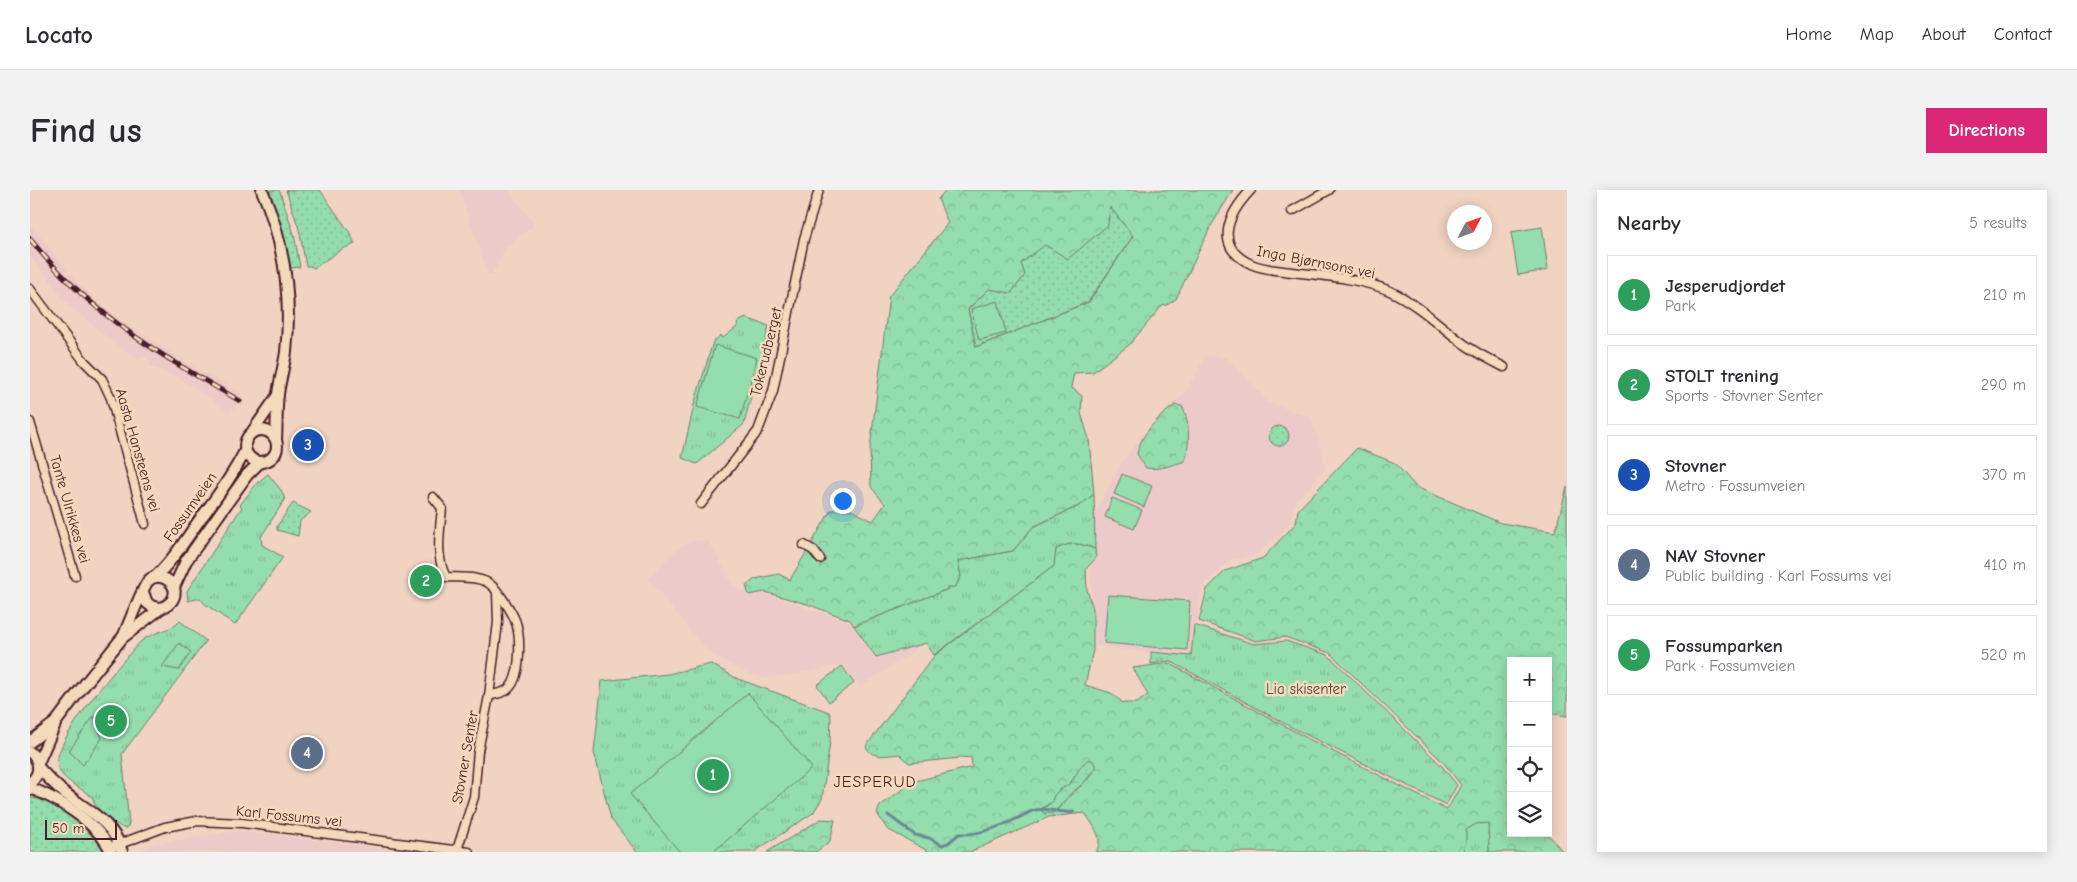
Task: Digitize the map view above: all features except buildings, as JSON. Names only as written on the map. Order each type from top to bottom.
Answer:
[{"type":"street","points":[[262,190],[275,224],[281,248],[288,291],[288,332],[284,370],[278,394],[277,446],[274,455],[267,461],[260,462],[250,458],[245,451],[246,440],[278,394]]},
{"type":"street","name":"Tokerudberget","points":[[701,504],[758,431],[773,391],[804,239],[819,190]]},
{"type":"street","name":"Inga Bjørnsons vei","points":[[1251,190],[1232,213],[1228,230],[1228,238],[1231,245],[1236,253],[1245,261],[1262,268],[1355,281],[1389,291],[1420,309],[1480,355],[1504,367]]},
{"type":"street","points":[[1292,211],[1329,190]]},
{"type":"street","name":"Aasta Hansteens vei","points":[[30,290],[84,361],[102,379],[110,398],[145,524]]},
{"type":"street","name":"Tante Ulrikkes vei","points":[[30,422],[76,576]]},
{"type":"street","points":[[254,431],[265,430],[276,440]]},
{"type":"street","name":"Fossumveien","points":[[155,577],[171,561],[207,511],[233,473],[245,451]]},
{"type":"street","name":"Fossumveien","points":[[174,587],[186,562],[247,475],[260,462]]},
{"type":"street","name":"Stovner Senter","points":[[432,497],[442,508],[440,566],[446,578],[475,579],[490,584],[515,620],[520,643],[517,671],[512,684],[507,690],[489,696]]},
{"type":"street","points":[[804,545],[813,550],[820,559]]},
{"type":"street","points":[[30,742],[56,722],[122,638],[147,582],[155,577],[168,580],[174,587],[173,600],[122,638]]},
{"type":"street","name":"Stovner Senter","points":[[457,850],[474,796],[478,751],[489,696],[498,622],[496,591]]},
{"type":"street","points":[[143,592],[145,600],[150,605],[161,608]]},
{"type":"street","points":[[30,783],[37,776],[39,765],[56,722]]},
{"type":"street","points":[[30,752],[62,791],[102,820],[112,831],[121,848]]},
{"type":"street","points":[[30,788],[56,800],[89,824],[99,833],[110,850]]},
{"type":"street","name":"Karl Fossums vei","points":[[110,850],[121,848],[173,825],[196,821],[469,852]]},
{"type":"shaded area","points":[[459,190],[507,190],[533,222],[532,227],[507,246],[492,274],[488,274]]},
{"type":"shaded area","points":[[30,225],[68,270],[66,272],[68,275],[72,274],[76,282],[117,318],[196,369],[241,392],[239,395],[242,397],[234,410],[231,408],[229,412],[179,377],[150,366],[149,359],[144,356],[139,359],[109,339],[61,298],[48,277],[30,256]]},
{"type":"shaded area","points":[[1206,356],[1227,358],[1268,402],[1308,416],[1313,423],[1325,470],[1297,499],[1288,525],[1277,538],[1257,554],[1231,560],[1202,588],[1193,658],[1096,646],[1090,570],[1094,556],[1081,526],[1095,513],[1120,466],[1136,443],[1187,390]]},
{"type":"shaded area","points":[[691,541],[709,541],[731,582],[749,597],[765,594],[849,622],[875,658],[924,644],[860,687],[843,664],[814,671],[765,678],[751,675],[725,662],[703,647],[649,578],[673,552]]},
{"type":"shaded area","points":[[237,831],[408,852],[139,852],[153,844]]},
{"type":"green space","points":[[268,190],[279,190],[280,192],[294,234],[300,267],[291,268],[282,227]]},
{"type":"green space","points":[[286,190],[320,190],[350,233],[355,244],[342,249],[314,268],[306,266],[299,229]]},
{"type":"green space","points":[[946,190],[1233,190],[1211,226],[1176,299],[1162,306],[1129,345],[1093,372],[1074,373],[1071,387],[1082,396],[1081,413],[1089,439],[1094,494],[1081,505],[1033,527],[1013,551],[958,561],[961,576],[956,586],[854,626],[850,620],[807,604],[765,592],[749,595],[746,586],[755,579],[779,574],[790,580],[831,510],[851,510],[873,521],[885,504],[871,487],[870,449],[889,296],[948,223],[938,199]],"holes":[[[1110,207],[1133,236],[1089,302],[976,347],[968,309],[989,289],[1011,293],[1025,275],[1021,263],[1045,245],[1068,259],[1108,225]]]},
{"type":"green space","points":[[1109,206],[1133,236],[1088,302],[976,347],[968,309],[989,289],[1045,244]]},
{"type":"green space","points":[[1542,227],[1548,270],[1518,275],[1511,232]]},
{"type":"green space","points":[[998,301],[1006,333],[979,340],[971,309]]},
{"type":"green space","points":[[746,318],[769,326],[744,424],[697,464],[682,458],[694,405],[713,342],[721,335],[723,338],[737,327],[738,322]]},
{"type":"green space","points":[[715,345],[757,358],[740,419],[697,407]]},
{"type":"green space","points":[[1175,405],[1182,406],[1187,418],[1188,441],[1185,461],[1161,468],[1146,468],[1137,454],[1142,440],[1157,420]]},
{"type":"green space","points":[[1279,426],[1286,429],[1289,436],[1286,443],[1279,446],[1272,443],[1269,436],[1272,429]]},
{"type":"green space","points":[[1357,448],[1395,463],[1416,487],[1501,523],[1555,532],[1567,487],[1567,716],[1552,714],[1552,657],[1507,657],[1507,837],[1550,837],[1563,852],[1095,852],[1098,847],[1099,837],[1085,813],[1049,817],[970,852],[930,852],[887,829],[877,813],[880,806],[912,782],[972,767],[971,757],[909,763],[900,754],[876,755],[868,750],[866,746],[934,656],[1053,566],[1056,549],[1076,544],[1095,549],[1096,558],[1086,569],[1087,590],[1093,608],[1093,650],[1085,685],[1111,693],[1123,703],[1137,703],[1148,695],[1133,668],[1169,663],[1307,738],[1447,810],[1461,785],[1443,762],[1330,653],[1285,637],[1256,641],[1199,621],[1207,589],[1225,571],[1263,558],[1296,523],[1298,510]],"holes":[[[1085,762],[1094,772],[1056,811],[1042,808],[1052,802],[1058,791],[1070,784]]]},
{"type":"green space","points":[[268,474],[281,490],[285,499],[261,537],[262,545],[283,557],[235,625],[205,604],[200,598],[188,601],[187,591],[242,507],[240,505],[257,483]]},
{"type":"green space","points":[[1122,474],[1152,486],[1144,507],[1114,494]]},
{"type":"green space","points":[[1094,494],[1095,549],[1076,544],[1056,549],[1054,566],[934,655],[926,643],[876,657],[854,626],[956,586],[961,576],[958,561],[1013,551],[1033,527],[1081,505]]},
{"type":"green space","points":[[1112,498],[1142,510],[1134,529],[1105,517]]},
{"type":"green space","points":[[293,503],[311,512],[300,521],[298,536],[277,530],[277,526]]},
{"type":"green space","points":[[1108,595],[1190,601],[1187,650],[1104,643]]},
{"type":"green space","points":[[180,621],[206,641],[122,754],[129,823],[127,828],[123,828],[95,805],[88,793],[64,777],[58,767],[58,756],[65,740],[89,703],[140,642],[151,635],[172,627]]},
{"type":"green space","name":"Lia skisenter","points":[[1194,625],[1254,644],[1286,641],[1328,655],[1441,765],[1457,785],[1446,805],[1291,727],[1170,661],[1151,664],[1151,652],[1191,656]]},
{"type":"green space","points":[[179,643],[191,652],[179,670],[162,667]]},
{"type":"green space","points":[[711,664],[738,679],[829,712],[831,717],[830,742],[822,799],[813,813],[754,852],[637,852],[611,819],[594,752],[602,681],[668,674]]},
{"type":"green space","points":[[842,666],[854,683],[829,702],[817,685]]},
{"type":"green space","points":[[748,693],[812,768],[713,852],[680,852],[630,794]]},
{"type":"green space","points":[[94,716],[102,738],[83,765],[69,751]]},
{"type":"green space","points":[[1089,759],[1093,761],[1096,767],[1084,783],[1071,793],[1056,811],[1053,813],[1043,813],[1041,810],[1052,802],[1057,792],[1071,782]]},
{"type":"green space","points":[[30,798],[40,800],[61,810],[92,835],[105,852],[30,852]]},
{"type":"green space","points":[[821,819],[835,820],[830,841],[816,852],[767,852]]},
{"type":"green space","points":[[1488,823],[1489,852],[1463,852],[1466,842],[1466,830],[1476,824]]},
{"type":"waterway","points":[[888,815],[915,835],[929,838],[942,845],[948,843],[959,834],[989,830],[1032,811],[1042,809],[1073,812]]},
{"type":"railway","points":[[30,239],[53,266],[101,311],[153,349],[240,401]]},
{"type":"place","name":"Stovner","points":[[308,445]]},
{"type":"place","name":"STOLT trening","points":[[426,581]]},
{"type":"place","name":"Fossumparken","points":[[111,721]]},
{"type":"place","name":"NAV Stovner","points":[[307,753]]},
{"type":"place","name":"Jesperudjordet","points":[[713,775]]},
{"type":"district","name":"JESPERUD","points":[[875,781]]}]
